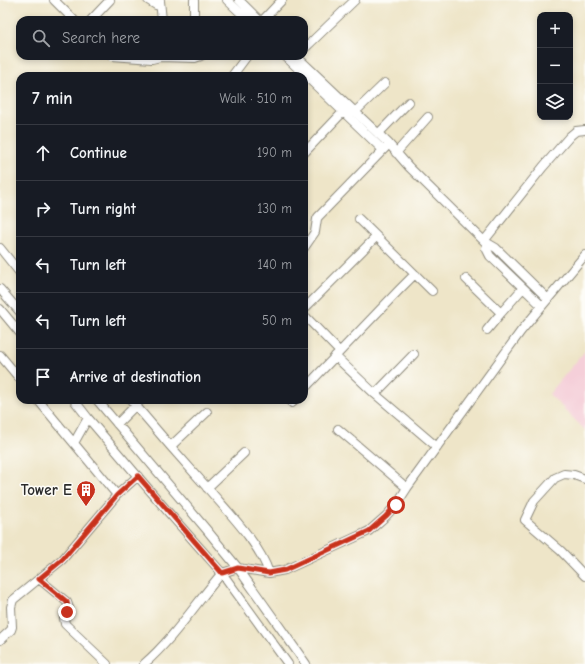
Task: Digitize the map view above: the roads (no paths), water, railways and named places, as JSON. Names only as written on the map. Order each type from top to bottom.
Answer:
[{"type":"street","points":[[54,0],[70,16]]},
{"type":"street","points":[[95,16],[110,0]]},
{"type":"street","points":[[148,0],[156,5],[160,0]]},
{"type":"street","points":[[160,0],[162,16]]},
{"type":"street","points":[[194,0],[194,16]]},
{"type":"street","points":[[227,0],[244,16]]},
{"type":"street","points":[[239,0],[255,16]]},
{"type":"street","points":[[267,16],[282,0]]},
{"type":"street","points":[[308,45],[355,0]]},
{"type":"street","points":[[235,72],[244,60]]},
{"type":"street","points":[[289,60],[300,72]]},
{"type":"street","points":[[300,60],[378,134],[386,147]]},
{"type":"street","points":[[308,80],[343,112],[386,147],[396,153],[486,243],[496,248],[548,299]]},
{"type":"street","points":[[355,112],[385,83]]},
{"type":"street","points":[[378,134],[409,102]]},
{"type":"street","points":[[308,149],[343,112]]},
{"type":"street","points":[[396,153],[428,117]]},
{"type":"street","points":[[542,306],[490,256],[486,248],[486,243],[543,167],[570,136],[576,131],[585,130]]},
{"type":"street","points":[[308,242],[315,232],[318,217],[386,147]]},
{"type":"street","points":[[359,219],[432,291]]},
{"type":"street","points":[[308,305],[376,237]]},
{"type":"street","points":[[0,249],[16,268]]},
{"type":"street","points":[[144,664],[164,644],[222,573],[238,568],[269,573],[285,570],[369,531],[386,516],[396,505],[436,447],[521,331],[585,255]]},
{"type":"street","points":[[308,385],[399,290],[416,275]]},
{"type":"street","points":[[466,279],[501,313]]},
{"type":"street","points":[[488,330],[523,288]]},
{"type":"street","points":[[0,289],[16,307]]},
{"type":"street","points":[[0,309],[16,328]]},
{"type":"street","points":[[308,320],[337,354],[375,394],[436,447]]},
{"type":"street","points":[[375,394],[414,354]]},
{"type":"street","points":[[0,355],[16,374]]},
{"type":"street","points":[[41,404],[117,495]]},
{"type":"street","points":[[77,404],[222,573],[288,664]]},
{"type":"street","points":[[100,404],[238,568],[306,664]]},
{"type":"street","points":[[117,424],[134,404]]},
{"type":"street","points":[[138,404],[171,446],[234,519],[259,552],[266,563],[269,573]]},
{"type":"street","points":[[171,446],[207,412]]},
{"type":"street","points":[[74,443],[88,418]]},
{"type":"street","points":[[338,429],[407,488]]},
{"type":"street","points":[[207,488],[244,453]]},
{"type":"street","points":[[585,479],[574,475],[564,474],[555,478],[534,501],[525,520],[561,551],[585,576]]},
{"type":"street","points":[[0,640],[11,630],[12,627],[11,607],[13,600],[62,560],[117,495],[138,476]]},
{"type":"street","points":[[39,579],[67,602],[68,608],[64,618],[65,624],[107,664]]},
{"type":"place","name":"Tower E","points":[[86,507]]}]
